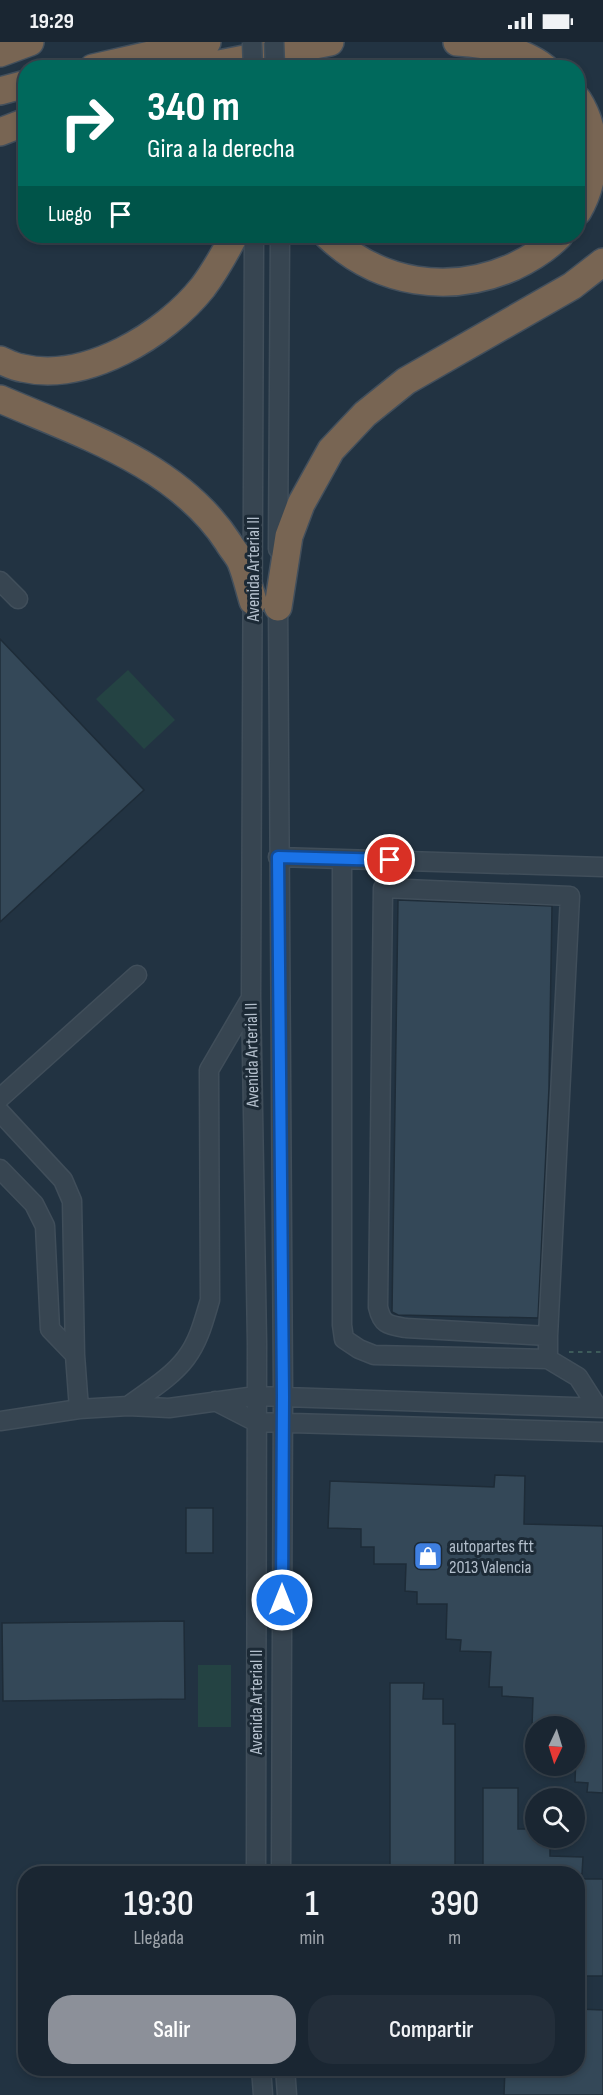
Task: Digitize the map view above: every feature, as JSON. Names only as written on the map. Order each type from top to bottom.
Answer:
[{"type":"highway","points":[[0,53],[30,42]]},
{"type":"highway","points":[[128,60],[207,42]]},
{"type":"highway","points":[[239,60],[330,42]]},
{"type":"highway","points":[[457,42],[507,50],[532,60]]},
{"type":"highway","points":[[0,91],[18,86]]},
{"type":"highway","points":[[0,116],[18,111]]},
{"type":"highway","points":[[585,116],[590,128],[593,153],[592,179],[585,195]]},
{"type":"highway","points":[[0,132],[18,125]]},
{"type":"highway","points":[[0,360],[22,369],[53,370],[81,366],[109,358],[163,326],[202,287],[230,243]]},
{"type":"highway","points":[[337,243],[372,267],[397,276],[427,282],[459,283],[496,274],[526,261],[552,243]]},
{"type":"highway","points":[[265,604],[301,504],[331,450],[365,414],[406,381],[572,286],[603,262]]},
{"type":"highway","points":[[0,399],[85,435],[141,462],[188,496],[217,525],[241,561],[265,604]]},
{"type":"street","points":[[252,42],[253,60]]},
{"type":"street","points":[[274,42],[275,60]]},
{"type":"street","name":"Avenida Arterial II","points":[[254,243],[265,604],[278,857],[283,1396],[281,1866]]},
{"type":"street","name":"Avenida Arterial II","points":[[256,1866],[257,1343],[251,996],[280,243]]},
{"type":"street","points":[[0,413],[85,435]]},
{"type":"street","points":[[0,580],[18,599]]},
{"type":"street","points":[[278,857],[603,867]]},
{"type":"street","points":[[342,859],[342,1324],[344,1339],[374,1355],[548,1349]]},
{"type":"street","points":[[548,1349],[570,896],[383,888],[378,1307],[380,1318],[389,1325],[406,1329],[548,1349],[578,1377],[601,1408]]},
{"type":"street","points":[[0,1098],[137,975]]},
{"type":"street","points":[[128,1406],[186,1358],[201,1330],[210,1300],[209,1070],[251,996]]},
{"type":"street","points":[[0,1112],[63,1180],[72,1201],[75,1355],[79,1409]]},
{"type":"street","points":[[0,1169],[34,1204],[45,1226],[50,1329],[75,1355]]},
{"type":"street","points":[[0,1421],[79,1409],[128,1406],[169,1408],[256,1396],[601,1408]]},
{"type":"street","points":[[215,1401],[256,1422],[603,1432]]},
{"type":"street","points":[[262,2076],[263,2095]]},
{"type":"street","points":[[286,2076],[287,2095]]},
{"type":"path","points":[[548,1349],[603,1352]]},
{"type":"green space","points":[[128,670],[175,720],[144,749],[96,699]]},
{"type":"green space","points":[[198,1665],[231,1665],[231,1727],[198,1727]]},
{"type":"building","points":[[0,639],[144,790],[0,922]]},
{"type":"building","points":[[398,900],[552,906],[549,1088],[538,1318],[398,1315],[392,1312]]},
{"type":"building","points":[[495,1475],[525,1476],[524,1524],[603,1526],[603,1793],[587,1792],[588,1783],[575,1782],[575,1776],[585,1776],[585,1716],[532,1716],[533,1698],[502,1696],[502,1687],[489,1687],[491,1652],[460,1651],[461,1640],[446,1639],[447,1604],[417,1604],[417,1592],[405,1591],[406,1564],[374,1564],[374,1547],[361,1547],[361,1529],[328,1528],[330,1481],[494,1487]]},
{"type":"building","points":[[186,1508],[213,1508],[213,1553],[186,1553]]},
{"type":"building","points":[[184,1621],[185,1699],[3,1701],[2,1623]]},
{"type":"building","points":[[390,1683],[424,1683],[423,1699],[443,1699],[443,1724],[455,1724],[455,1866],[390,1866]]},
{"type":"building","points":[[483,1788],[518,1788],[518,1829],[525,1829],[525,1848],[550,1848],[550,1856],[583,1857],[582,1866],[483,1866]]},
{"type":"building","points":[[585,1879],[603,1879],[603,1976],[585,1976]]},
{"type":"building","points":[[585,2009],[603,2010],[603,2095],[504,2095],[505,2076],[585,2076]]},
{"type":"place","name":"autopartes ftt 2013 Valencia","points":[[428,1556]]},
{"type":"route","points":[[282,1600],[283,1396],[278,857],[390,860]]}]
